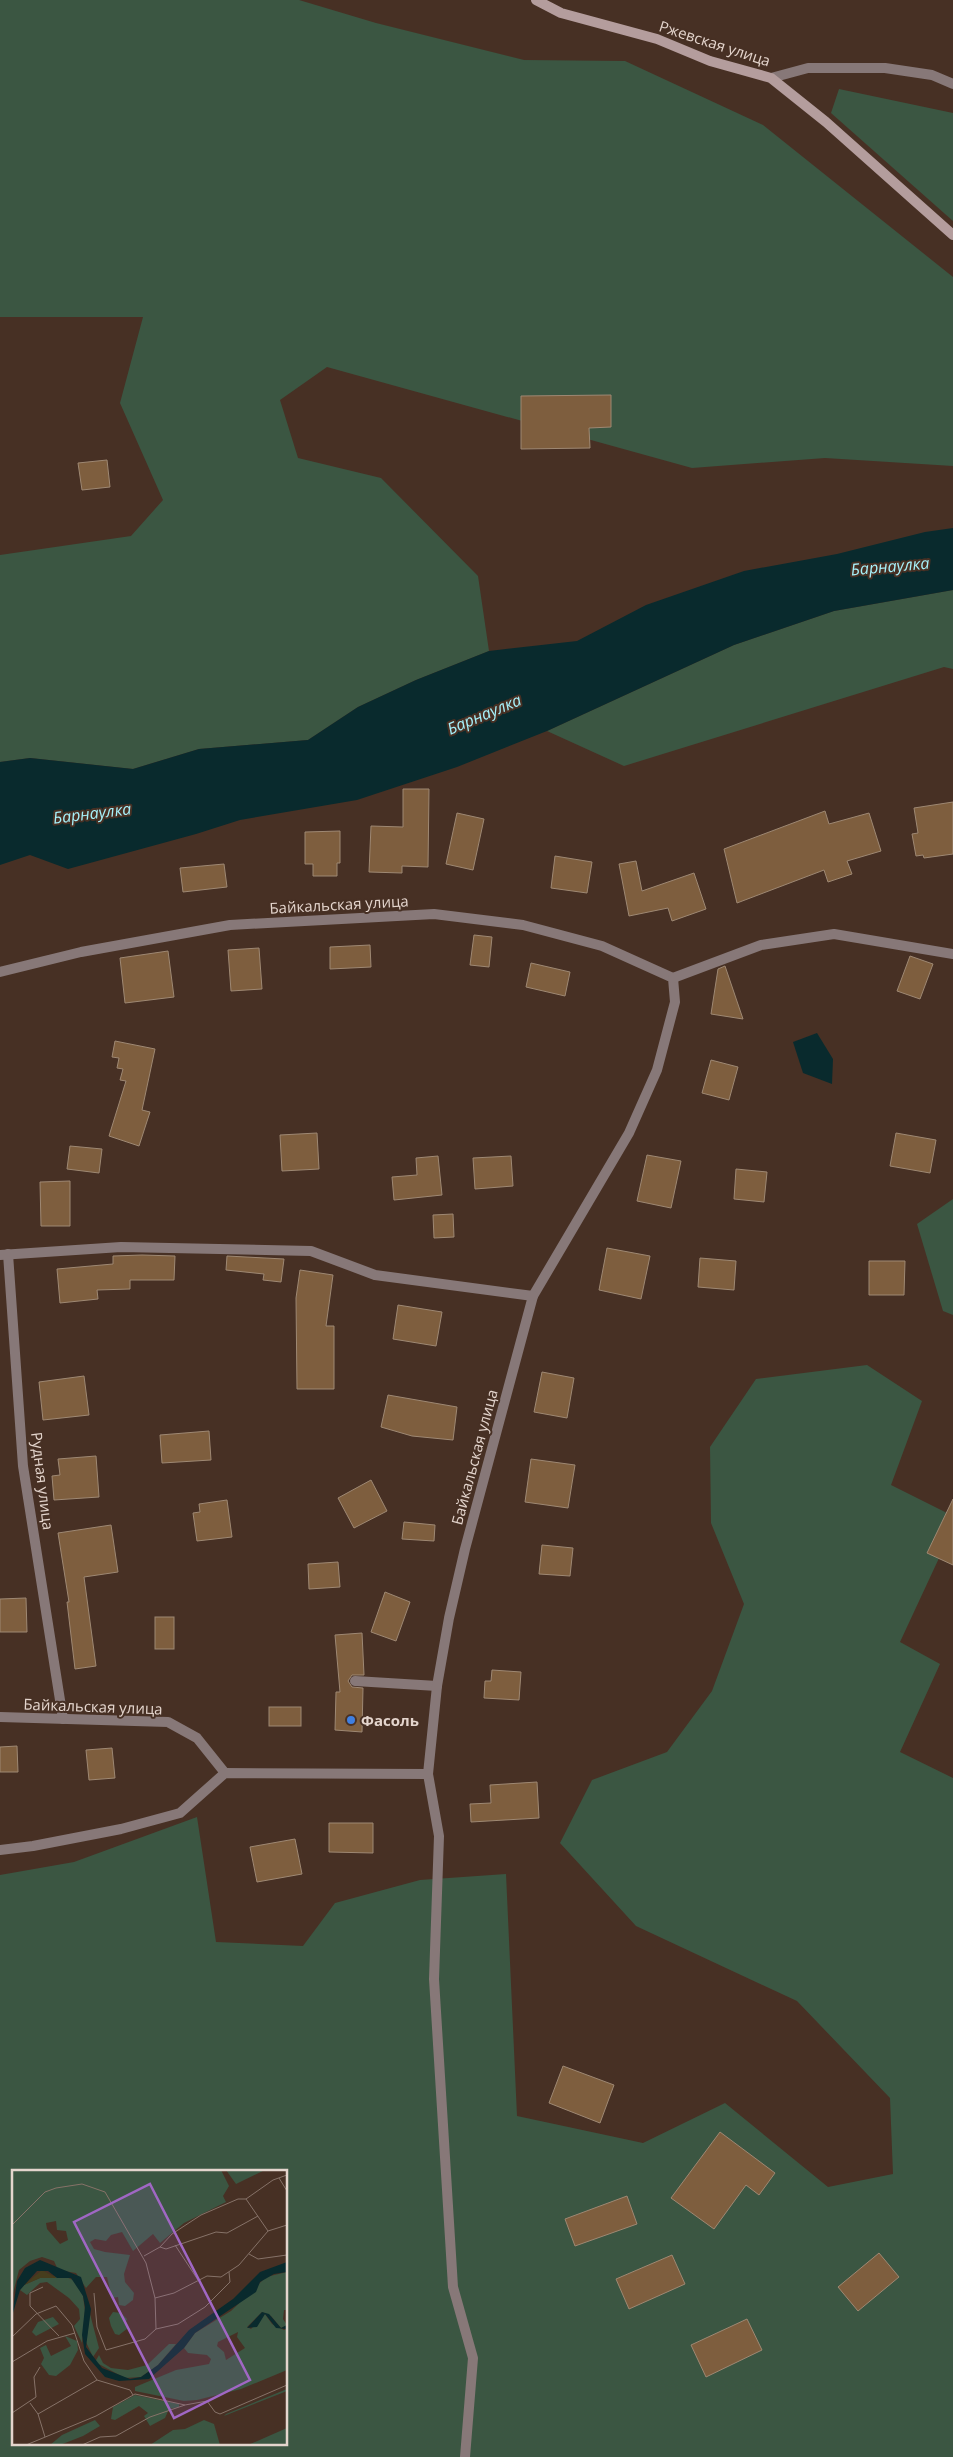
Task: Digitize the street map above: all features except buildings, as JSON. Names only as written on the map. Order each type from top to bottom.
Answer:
[{"type":"main road","name":"Ржевская улица","points":[[536,0],[561,13],[657,40],[710,60],[771,78],[826,122],[953,234]]},
{"type":"street","points":[[771,78],[808,68],[885,68],[932,74],[953,84]]},
{"type":"street","name":"Байкальская улица","points":[[0,972],[81,952],[230,926],[434,914],[523,925],[593,943],[673,978],[675,1002],[657,1070],[630,1133],[533,1296],[465,1549],[449,1618],[438,1686],[428,1774],[438,1836],[434,1978],[452,2287],[473,2358],[465,2457]]},
{"type":"street","points":[[673,978],[760,945],[834,934],[953,954]]},
{"type":"street","points":[[4,1254],[121,1246],[312,1251],[374,1275],[533,1296]]},
{"type":"street","name":"Рудная улица","points":[[4,1254],[23,1466],[63,1719]]},
{"type":"street","points":[[355,1681],[438,1686]]},
{"type":"street","name":"Байкальская улица","points":[[0,1717],[168,1722],[197,1738],[225,1773]]},
{"type":"street","points":[[0,1850],[33,1846],[121,1829],[180,1813],[225,1773],[428,1774]]},
{"type":"green space","points":[[0,0],[299,0],[376,23],[524,60],[625,61],[763,125],[953,277],[953,466],[825,458],[692,468],[327,367],[280,400],[298,458],[381,478],[478,576],[489,651],[416,680],[358,707],[308,740],[199,749],[133,769],[30,758],[0,762],[0,555],[131,536],[163,500],[120,403],[143,317],[0,317]]},
{"type":"green space","points":[[839,89],[953,113],[953,221],[831,113]]},
{"type":"green space","points":[[953,590],[953,669],[944,667],[624,766],[547,731],[734,645],[834,611]]},
{"type":"green space","points":[[953,1199],[953,1315],[943,1311],[917,1224]]},
{"type":"green space","points":[[867,1365],[922,1401],[891,1485],[953,1516],[953,1528],[900,1642],[940,1664],[900,1752],[953,1778],[953,2457],[0,2457],[0,1875],[74,1862],[197,1817],[216,1942],[303,1946],[335,1903],[420,1880],[506,1874],[517,2116],[643,2143],[725,2103],[828,2187],[893,2174],[890,2098],[797,2001],[636,1926],[560,1843],[592,1780],[667,1752],[712,1691],[744,1604],[711,1523],[710,1447],[756,1379]]},
{"type":"water","name":"Барнаулка","points":[[953,528],[953,590],[834,611],[734,645],[547,731],[457,767],[357,800],[240,820],[68,869],[30,855],[0,865],[0,762],[30,758],[133,769],[199,749],[308,740],[358,707],[416,680],[489,651],[577,641],[646,605],[744,571],[837,554],[925,532]]},
{"type":"water","points":[[817,1033],[833,1059],[832,1084],[803,1073],[793,1042]]},
{"type":"place","name":"Фасоль","points":[[351,1720]]}]
